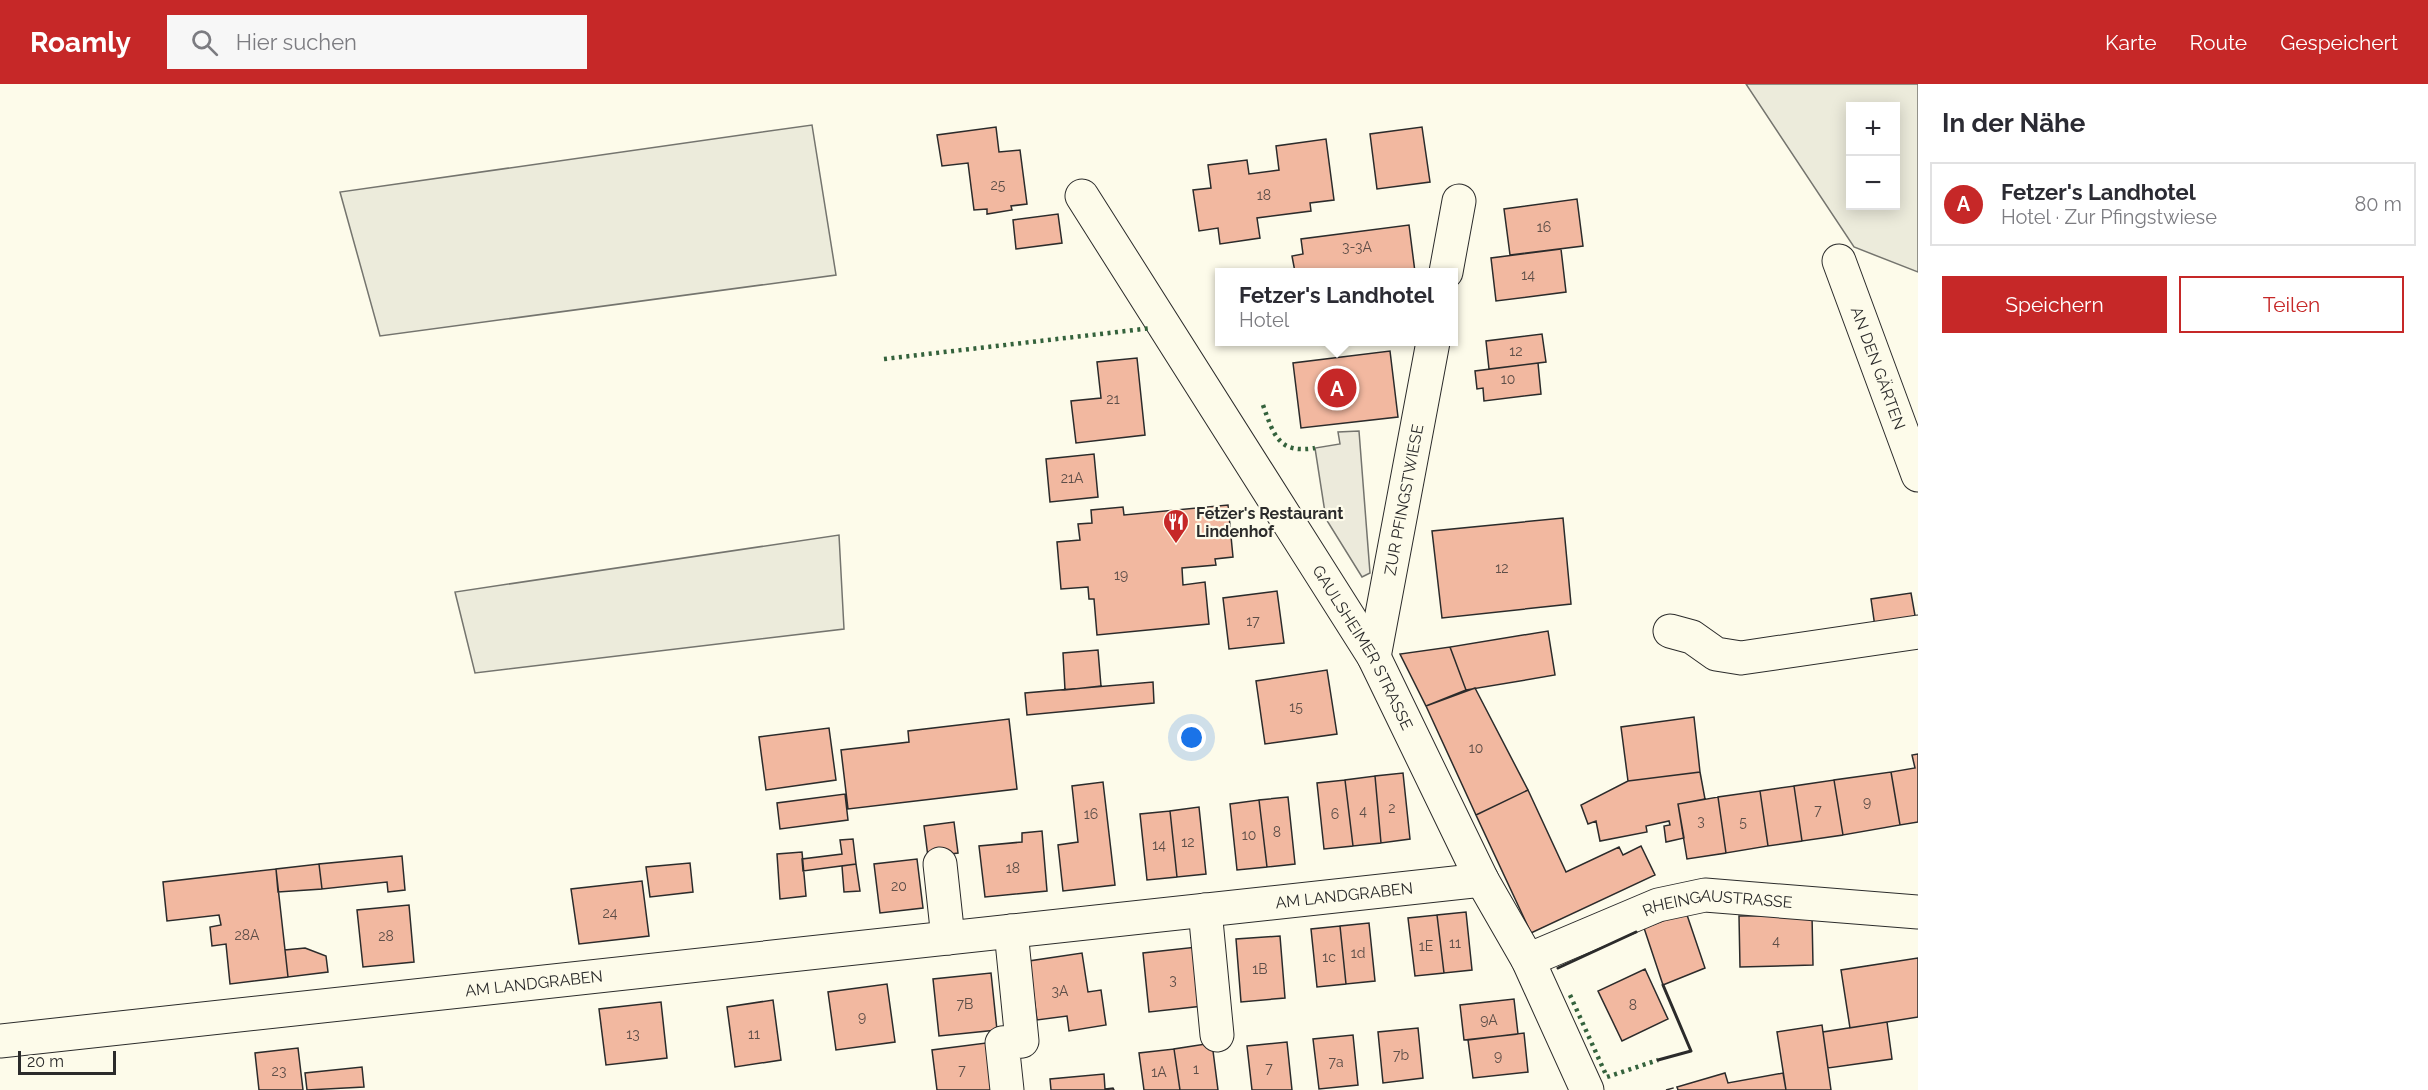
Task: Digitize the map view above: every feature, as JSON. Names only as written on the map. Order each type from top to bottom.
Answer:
[{"type":"street","name":"GAULSHEIMER STRASSE","points":[[1082,196],[1374,657],[1482,880],[1528,960],[1587,1090]]},
{"type":"street","points":[[1447,268],[1459,201]]},
{"type":"street","name":"AN DEN GÄRTEN","points":[[1839,261],[1918,475]]},
{"type":"street","name":"ZUR PFINGSTWIESE","points":[[1374,657],[1432,346]]},
{"type":"street","points":[[1670,631],[1692,637],[1716,654],[1741,658],[1918,632]]},
{"type":"street","points":[[940,864],[948,938]]},
{"type":"street","name":"AM LANDGRABEN","points":[[0,1041],[1482,880]]},
{"type":"street","name":"RHEINGAUSTRASSE","points":[[1528,960],[1658,905],[1705,895],[1918,912]]},
{"type":"street","points":[[1205,910],[1217,1035]]},
{"type":"street","points":[[1007,1090],[1002,1043],[1022,1041],[1011,931]]},
{"type":"shaded area","points":[[1746,84],[1918,84],[1918,272],[1854,247]]},
{"type":"shaded area","points":[[812,125],[836,275],[380,336],[340,192]]},
{"type":"shaded area","points":[[1359,431],[1370,573],[1362,577],[1326,519],[1315,448],[1340,444],[1338,432]]},
{"type":"shaded area","points":[[839,535],[844,629],[475,673],[455,592]]},
{"type":"building","points":[[996,127],[999,152],[1020,150],[1027,204],[1011,206],[1012,210],[987,214],[987,209],[974,210],[968,163],[942,166],[937,135]]},
{"type":"building","points":[[1422,127],[1430,182],[1377,189],[1370,134]]},
{"type":"building","points":[[1326,139],[1334,200],[1310,203],[1311,211],[1257,218],[1260,238],[1220,244],[1218,228],[1199,231],[1193,190],[1211,188],[1208,165],[1247,160],[1249,174],[1279,170],[1276,146]]},
{"type":"building","points":[[1577,199],[1583,246],[1510,255],[1504,209]]},
{"type":"building","points":[[1058,214],[1062,243],[1016,249],[1013,220]]},
{"type":"building","points":[[1409,225],[1414,268],[1294,268],[1292,256],[1303,254],[1301,239]]},
{"type":"building","points":[[1561,249],[1566,292],[1496,301],[1491,258]]},
{"type":"building","points":[[1542,334],[1546,362],[1489,369],[1486,341]]},
{"type":"building","points":[[1390,351],[1398,417],[1301,428],[1293,363]]},
{"type":"building","points":[[1137,358],[1145,435],[1076,443],[1071,401],[1101,398],[1097,362]]},
{"type":"building","points":[[1538,363],[1541,394],[1484,401],[1483,388],[1477,389],[1475,371]]},
{"type":"building","points":[[1094,454],[1098,497],[1050,502],[1046,459]]},
{"type":"building","points":[[1228,505],[1233,557],[1215,559],[1216,565],[1182,568],[1183,585],[1205,582],[1209,624],[1097,635],[1094,599],[1089,599],[1088,587],[1061,589],[1057,542],[1080,540],[1078,524],[1092,523],[1091,510],[1123,507],[1124,515]]},
{"type":"building","points":[[1563,518],[1571,604],[1442,618],[1432,531]]},
{"type":"building","points":[[1277,591],[1284,643],[1229,649],[1223,598]]},
{"type":"building","points":[[1911,593],[1916,621],[1875,627],[1871,599]]},
{"type":"building","points":[[1548,631],[1555,675],[1466,690],[1450,647]]},
{"type":"building","points":[[1450,647],[1466,690],[1426,706],[1400,654]]},
{"type":"building","points":[[1098,650],[1101,686],[1065,690],[1063,653]]},
{"type":"building","points":[[1327,670],[1337,734],[1265,744],[1256,681]]},
{"type":"building","points":[[1153,682],[1154,703],[1027,715],[1025,693]]},
{"type":"building","points":[[1475,688],[1528,790],[1476,815],[1426,706]]},
{"type":"building","points":[[1694,717],[1700,772],[1628,781],[1621,727]]},
{"type":"building","points":[[1009,719],[1017,789],[848,809],[841,750],[909,742],[908,731]]},
{"type":"building","points":[[829,728],[836,780],[766,790],[759,737]]},
{"type":"building","points":[[1918,754],[1918,822],[1900,825],[1891,772],[1915,768],[1912,755]]},
{"type":"building","points":[[1700,772],[1705,799],[1678,804],[1684,838],[1666,842],[1664,826],[1670,825],[1669,821],[1646,826],[1647,832],[1600,841],[1596,821],[1588,824],[1581,805],[1628,781]]},
{"type":"building","points":[[1891,772],[1900,825],[1843,835],[1834,780]]},
{"type":"building","points":[[1403,773],[1410,839],[1381,843],[1375,776]]},
{"type":"building","points":[[1375,776],[1381,843],[1353,846],[1345,780]]},
{"type":"building","points":[[1345,780],[1353,846],[1324,849],[1317,783]]},
{"type":"building","points":[[1834,780],[1843,835],[1802,841],[1794,786]]},
{"type":"building","points":[[1103,782],[1115,885],[1063,891],[1058,845],[1078,842],[1072,786]]},
{"type":"building","points":[[1794,786],[1802,841],[1768,846],[1760,791]]},
{"type":"building","points":[[1528,790],[1566,872],[1619,847],[1623,855],[1641,846],[1655,875],[1531,933],[1476,815]]},
{"type":"building","points":[[1760,791],[1768,846],[1726,853],[1718,797]]},
{"type":"building","points":[[845,794],[848,820],[780,829],[777,803]]},
{"type":"building","points":[[1288,797],[1295,864],[1267,867],[1259,800]]},
{"type":"building","points":[[1718,797],[1726,853],[1687,859],[1678,804]]},
{"type":"building","points":[[1259,800],[1267,867],[1237,870],[1230,804]]},
{"type":"building","points":[[1199,807],[1206,874],[1177,877],[1170,811]]},
{"type":"building","points":[[1170,811],[1177,877],[1147,880],[1140,814]]},
{"type":"building","points":[[954,822],[958,853],[928,857],[924,826]]},
{"type":"building","points":[[1042,831],[1047,891],[985,897],[979,846],[1022,842],[1022,833]]},
{"type":"building","points":[[853,839],[856,864],[803,871],[802,859],[842,854],[840,840]]},
{"type":"building","points":[[802,852],[806,896],[780,899],[777,854]]},
{"type":"building","points":[[402,856],[405,890],[388,892],[387,882],[322,889],[319,864]]},
{"type":"building","points":[[917,859],[923,908],[880,913],[874,864]]},
{"type":"building","points":[[690,863],[693,892],[650,897],[646,867]]},
{"type":"building","points":[[319,864],[322,889],[278,892],[276,869]]},
{"type":"building","points":[[856,864],[860,891],[844,892],[842,866]]},
{"type":"building","points":[[276,869],[288,977],[230,984],[226,944],[212,946],[210,927],[221,925],[219,915],[167,921],[163,882]]},
{"type":"building","points":[[642,881],[649,936],[579,944],[571,889]]},
{"type":"building","points":[[409,905],[414,962],[363,967],[357,910]]},
{"type":"building","points":[[1466,912],[1472,970],[1444,973],[1437,915]]},
{"type":"building","points":[[1686,912],[1705,968],[1663,985],[1644,928]]},
{"type":"building","points":[[1437,915],[1444,973],[1415,976],[1408,918]]},
{"type":"building","points":[[1812,915],[1813,965],[1740,967],[1739,916]]},
{"type":"building","points":[[1369,923],[1375,981],[1346,984],[1340,926]]},
{"type":"building","points":[[1340,926],[1346,984],[1317,987],[1311,929]]},
{"type":"building","points":[[1280,936],[1285,998],[1241,1002],[1236,939]]},
{"type":"building","points":[[1197,947],[1203,1006],[1149,1012],[1143,953]]},
{"type":"building","points":[[305,948],[326,956],[328,972],[288,977],[285,950]]},
{"type":"building","points":[[1082,953],[1088,992],[1101,990],[1106,1025],[1069,1031],[1067,1016],[1037,1020],[1029,961]]},
{"type":"building","points":[[1918,958],[1918,1017],[1850,1028],[1841,970]]},
{"type":"building","points":[[1645,969],[1668,1019],[1622,1041],[1598,991]]},
{"type":"building","points":[[991,973],[997,1030],[939,1036],[933,979]]},
{"type":"building","points":[[887,984],[895,1042],[836,1050],[828,992]]},
{"type":"building","points":[[1514,999],[1518,1034],[1464,1040],[1460,1005]]},
{"type":"building","points":[[773,1000],[781,1060],[735,1067],[727,1007]]},
{"type":"building","points":[[661,1002],[667,1058],[606,1065],[599,1009]]},
{"type":"building","points":[[1887,1022],[1892,1059],[1828,1068],[1823,1032]]},
{"type":"building","points":[[1822,1025],[1831,1090],[1786,1090],[1777,1032]]},
{"type":"building","points":[[1418,1028],[1423,1078],[1383,1083],[1378,1032]]},
{"type":"building","points":[[1524,1033],[1528,1072],[1473,1078],[1468,1040]]},
{"type":"building","points":[[1353,1035],[1358,1085],[1319,1089],[1313,1039]]},
{"type":"building","points":[[1287,1042],[1292,1090],[1252,1090],[1247,1046]]},
{"type":"building","points":[[986,1043],[992,1090],[937,1090],[932,1050]]},
{"type":"building","points":[[1212,1043],[1218,1090],[1180,1090],[1174,1049]]},
{"type":"building","points":[[298,1048],[303,1090],[259,1090],[255,1053]]},
{"type":"building","points":[[1174,1049],[1180,1090],[1144,1090],[1139,1053]]},
{"type":"building","points":[[362,1067],[364,1087],[307,1090],[305,1073]]},
{"type":"building","points":[[1725,1073],[1728,1083],[1783,1073],[1786,1090],[1678,1090],[1677,1087]]},
{"type":"building","points":[[1104,1074],[1105,1089],[1113,1088],[1114,1090],[1051,1090],[1050,1079]]},
{"type":"hedge","points":[[884,359],[1152,328]]},
{"type":"hedge","points":[[1263,405],[1275,434],[1286,445],[1293,448],[1315,448]]},
{"type":"hedge","points":[[1570,995],[1607,1077],[1658,1060]]},
{"type":"fence","points":[[1666,1090],[1677,1087]]},
{"type":"wall","points":[[1558,968],[1636,932]]},
{"type":"wall","points":[[1658,1060],[1691,1051],[1663,985]]},
{"type":"place","name":"Fetzer's Landhotel","points":[[1337,388]]},
{"type":"place","name":"Fetzer's Restaurant Lindenhof","points":[[1176,545]]}]
